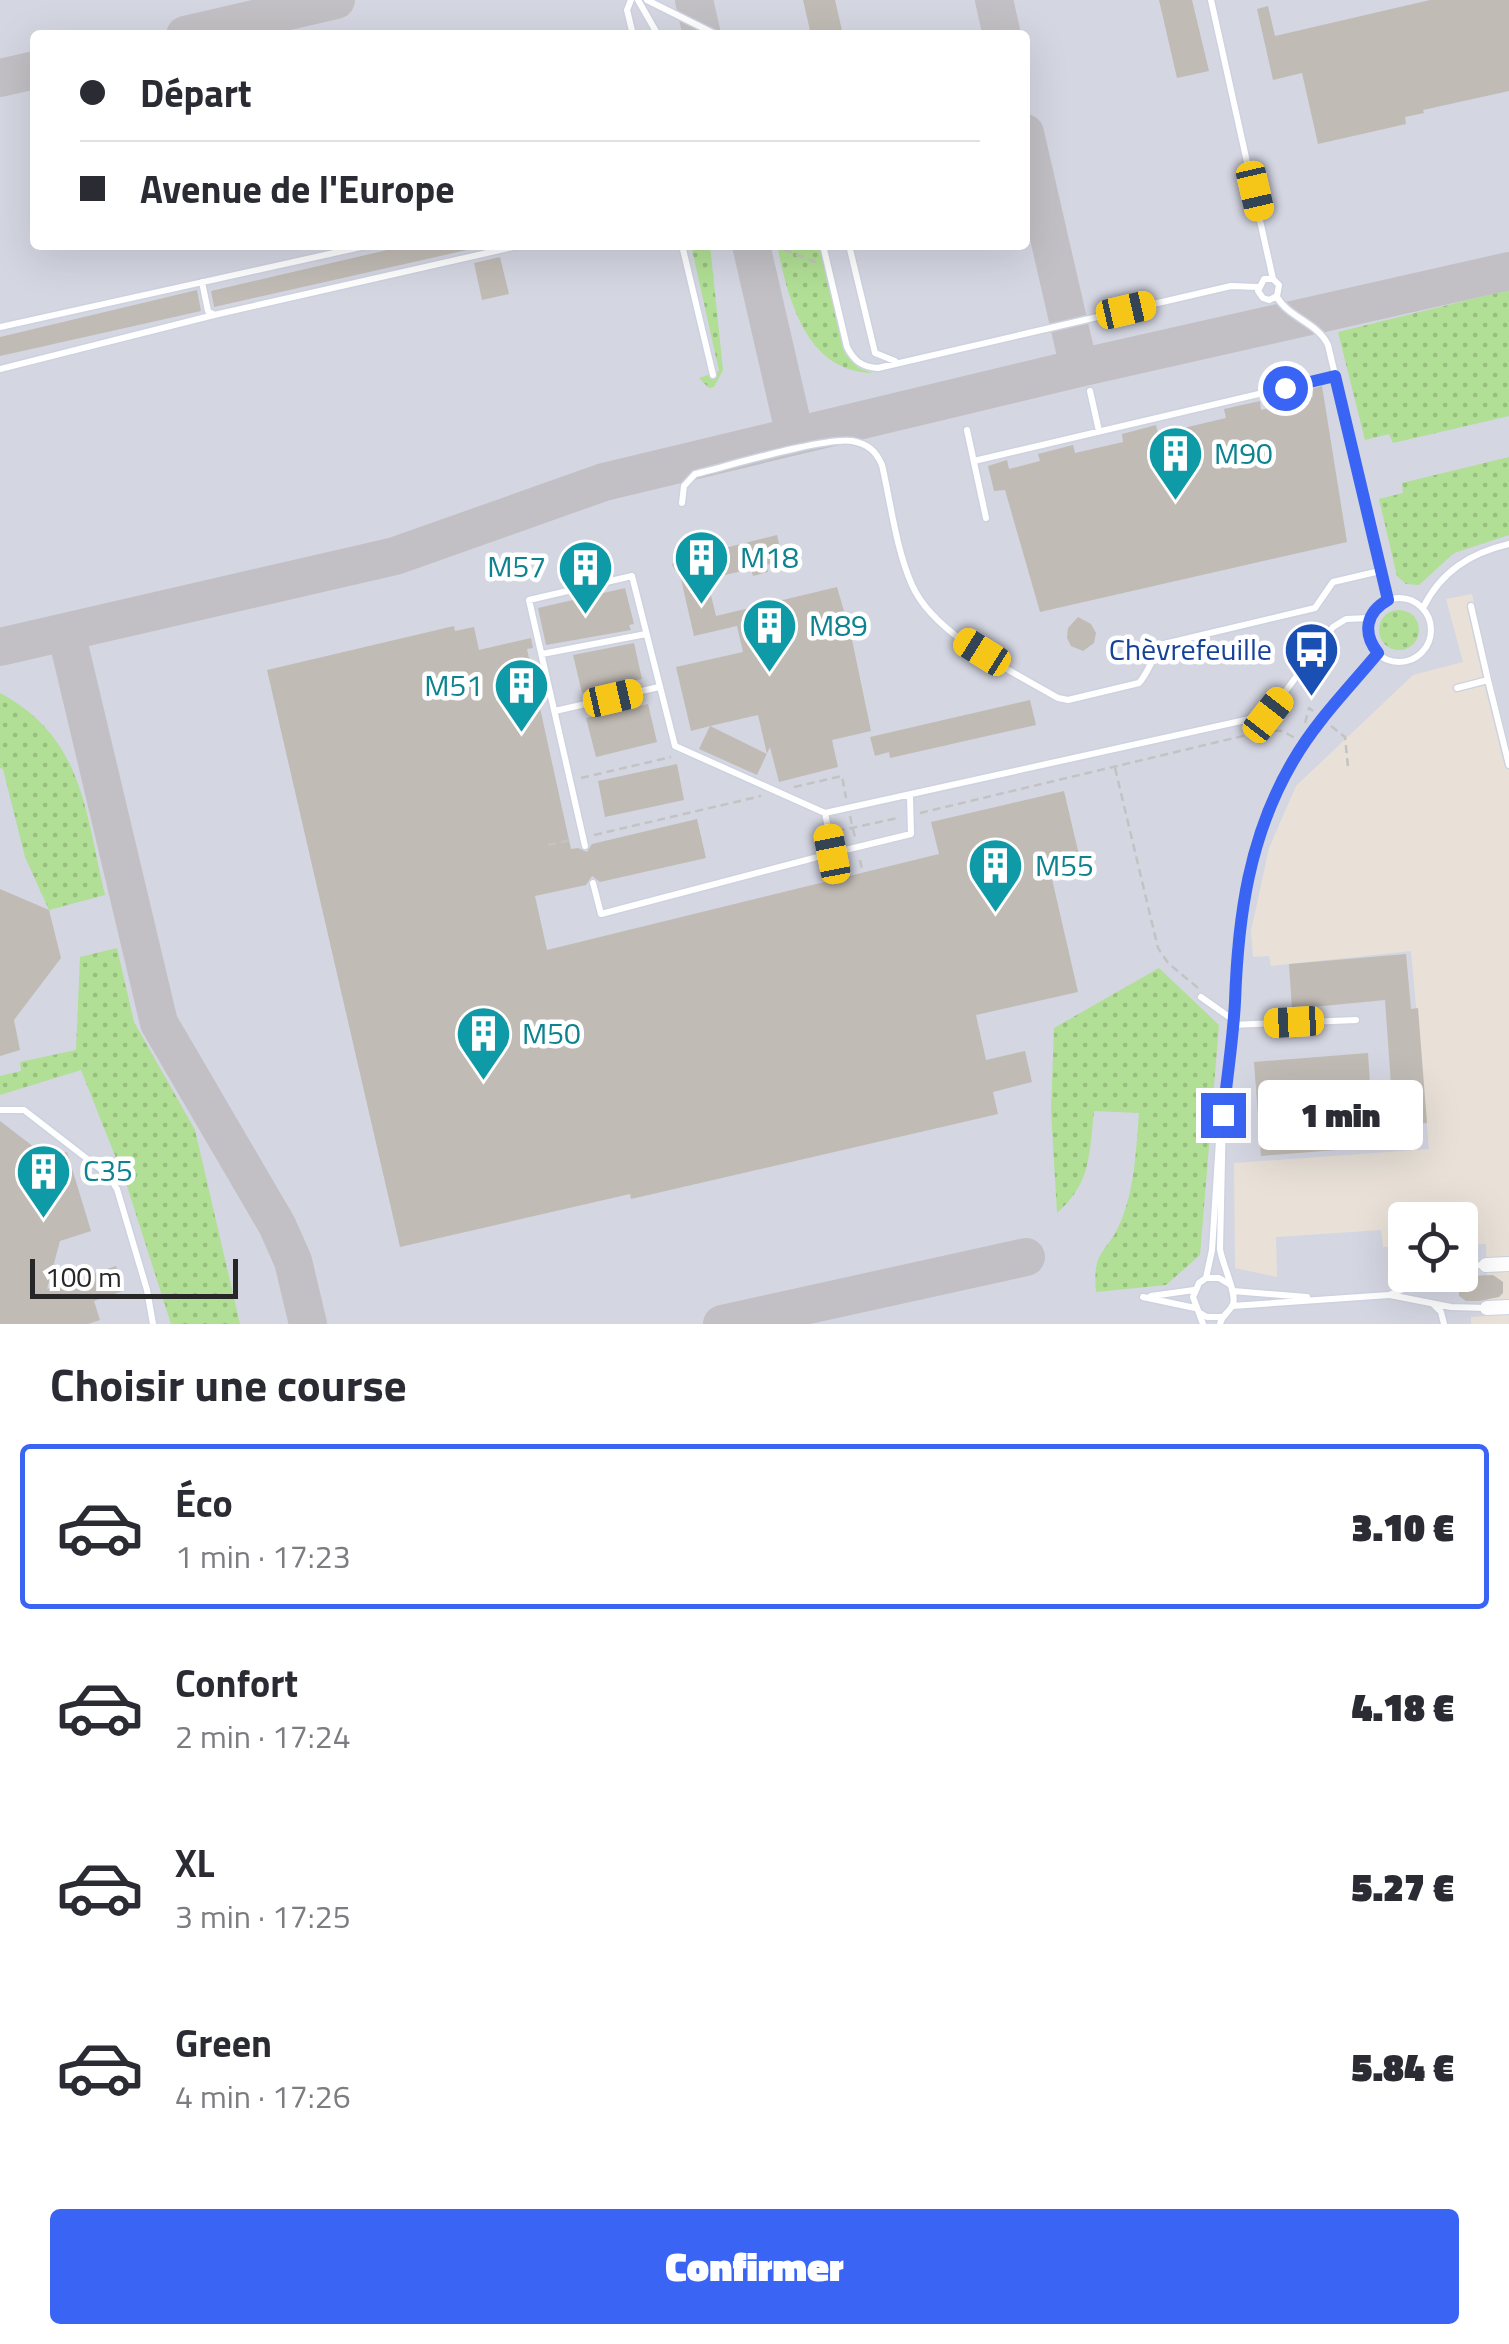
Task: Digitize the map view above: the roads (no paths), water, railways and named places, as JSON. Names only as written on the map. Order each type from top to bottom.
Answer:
[{"type":"street","points":[[1486,1265],[1508,1266]]},
{"type":"street","points":[[1486,1308],[1509,1306]]},
{"type":"lane","points":[[632,30],[627,10],[635,0],[655,30]]},
{"type":"lane","points":[[647,0],[706,30]]},
{"type":"lane","points":[[1211,0],[1273,279],[1279,285],[1277,296],[1288,311],[1324,336],[1388,600]]},
{"type":"lane","points":[[0,327],[347,250]]},
{"type":"lane","points":[[0,369],[500,250]]},
{"type":"lane","points":[[683,250],[712,375]]},
{"type":"lane","points":[[824,250],[851,355],[866,367],[1232,286],[1258,287]]},
{"type":"lane","points":[[850,250],[875,353],[901,362]]},
{"type":"lane","points":[[1258,287],[1264,280],[1273,279]]},
{"type":"lane","points":[[202,282],[208,310],[214,315]]},
{"type":"lane","points":[[1258,287],[1263,298],[1277,296]]},
{"type":"lane","points":[[974,460],[1335,376]]},
{"type":"lane","points":[[1090,391],[1099,431]]},
{"type":"lane","points":[[967,430],[986,518]]},
{"type":"lane","points":[[682,503],[684,486],[695,474],[840,440],[868,446],[882,464],[912,585],[930,614],[950,632],[1058,698],[1068,700],[1139,683],[1164,644],[1315,608],[1333,582],[1380,571]]},
{"type":"lane","points":[[1423,608],[1464,560],[1509,544]]},
{"type":"lane","points":[[585,846],[530,600],[632,576],[675,746],[825,813],[1268,715],[1333,627],[1346,619],[1370,618]]},
{"type":"lane","points":[[1407,599],[1423,608],[1432,626],[1421,654],[1403,662],[1378,653],[1368,636],[1370,618],[1380,604],[1407,599]]},
{"type":"lane","points":[[1471,606],[1509,765]]},
{"type":"lane","points":[[542,654],[646,634]]},
{"type":"lane","points":[[1223,1115],[1220,1249],[1232,1306],[1221,1320],[1143,1297],[1194,1290],[1206,1278],[1212,1250],[1238,926],[1256,848],[1282,780],[1322,718],[1378,653]]},
{"type":"lane","points":[[1457,688],[1488,680]]},
{"type":"lane","points":[[555,711],[659,687]]},
{"type":"lane","points":[[593,883],[601,914],[911,834],[910,796]]},
{"type":"lane","points":[[825,813],[832,854]]},
{"type":"lane","points":[[1202,994],[1231,1022],[1356,1020]]},
{"type":"lane","points":[[0,1110],[24,1110],[108,1175],[117,1189],[154,1324]]},
{"type":"lane","points":[[1478,1265],[1486,1265]]},
{"type":"lane","points":[[1206,1278],[1219,1278],[1231,1288],[1318,1299]]},
{"type":"lane","points":[[1194,1290],[1203,1324]]},
{"type":"lane","points":[[1389,1294],[1394,1292]]},
{"type":"lane","points":[[1232,1306],[1389,1294],[1464,1308],[1486,1308]]},
{"type":"lane","points":[[1421,1300],[1441,1312],[1444,1324]]},
{"type":"place","name":"M90","points":[[1175,503]]},
{"type":"place","name":"M18","points":[[701,607]]},
{"type":"place","name":"M57","points":[[585,616]]},
{"type":"place","name":"M89","points":[[770,675]]},
{"type":"place","name":"Chèvrefeuille","points":[[1311,699]]},
{"type":"place","name":"M51","points":[[522,735]]},
{"type":"place","name":"M55","points":[[996,915]]},
{"type":"place","name":"M50","points":[[483,1083]]},
{"type":"place","name":"C35","points":[[44,1220]]}]
